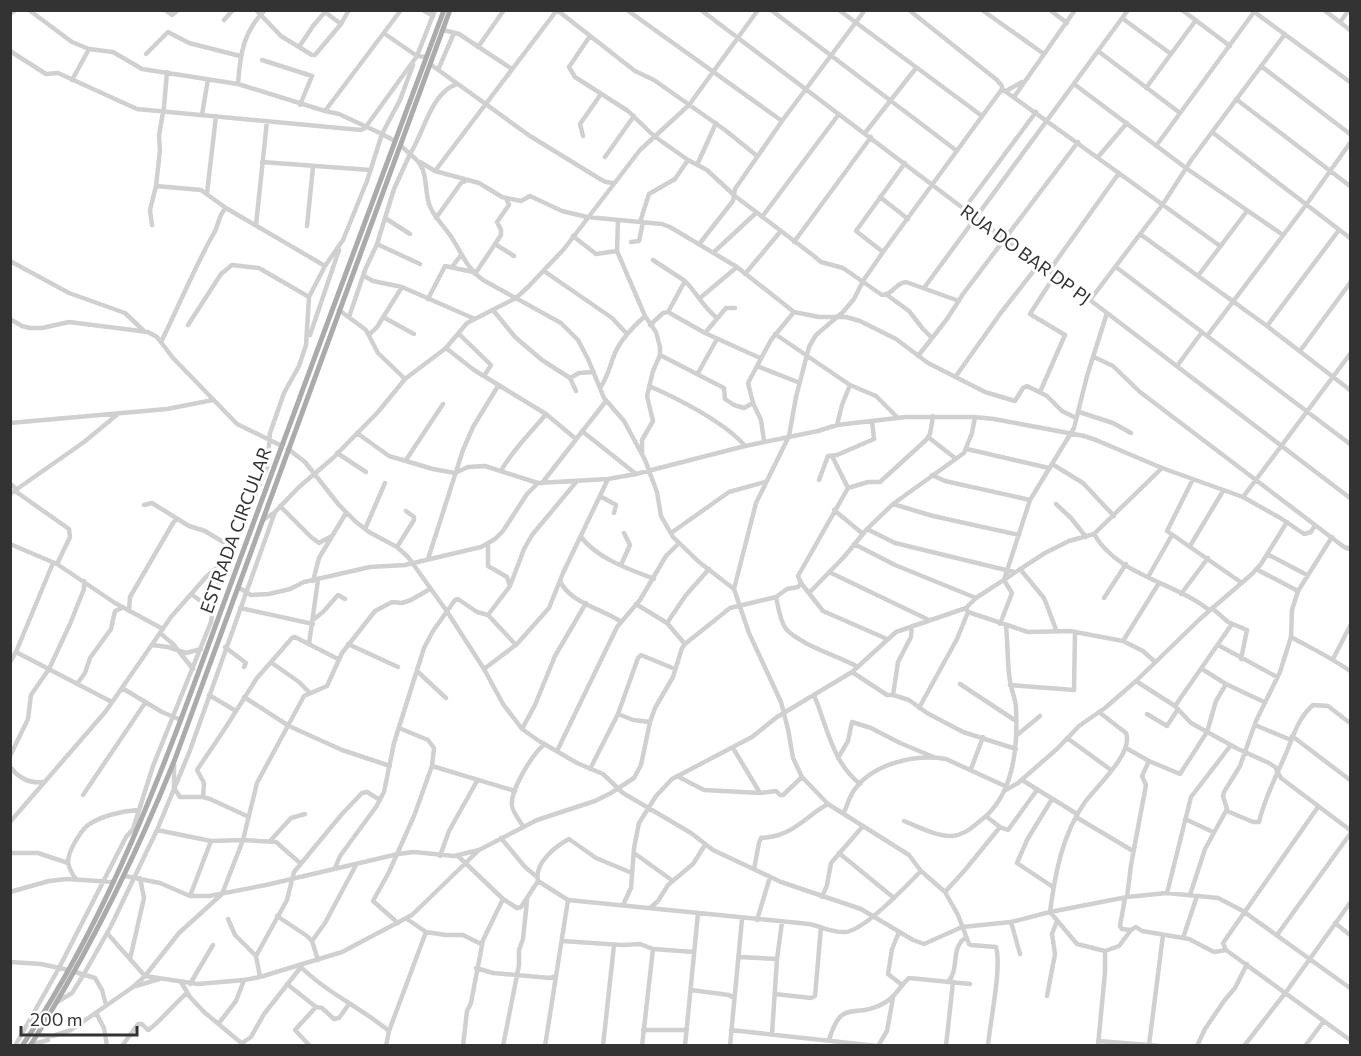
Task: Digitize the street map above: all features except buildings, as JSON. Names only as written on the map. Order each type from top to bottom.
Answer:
[{"type":"main road","name":"ESTRADA CIRCULAR","points":[[22,1046],[68,970],[125,859],[181,720],[204,648],[282,446],[444,10]]},
{"type":"main road","name":"ESTRADA CIRCULAR","points":[[30,1045],[75,972],[125,876],[175,759],[450,10]]},
{"type":"street","points":[[10,14],[16,10]]},
{"type":"street","points":[[29,10],[63,36],[89,49],[113,52],[142,69],[238,84],[300,105],[339,114],[395,141]]},
{"type":"street","points":[[165,10],[172,15],[178,10]]},
{"type":"street","points":[[224,20],[233,10]]},
{"type":"street","points":[[256,10],[281,36],[312,55],[315,55],[341,24],[349,10]]},
{"type":"street","points":[[238,84],[240,56],[247,36],[265,10]]},
{"type":"street","points":[[11,820],[79,744],[112,702],[161,631],[206,577],[222,564],[233,548],[267,467],[270,433],[284,393],[299,366],[382,134],[408,82],[415,58],[434,13],[423,10]]},
{"type":"street","points":[[478,47],[504,10]]},
{"type":"street","points":[[627,10],[782,121]]},
{"type":"street","name":"RUA DO BAR DP PJ","points":[[701,10],[976,218],[1090,300],[1350,498]]},
{"type":"street","points":[[364,276],[373,281],[402,287],[428,298],[467,320],[475,319],[516,298],[544,271],[596,209],[613,183],[654,136],[689,105],[758,10]]},
{"type":"street","points":[[771,10],[957,151]]},
{"type":"street","points":[[839,10],[982,116]]},
{"type":"street","points":[[700,243],[735,196],[735,189],[782,121],[865,10]]},
{"type":"street","points":[[909,10],[997,80],[1004,90],[1220,246]]},
{"type":"street","points":[[982,10],[1044,54]]},
{"type":"street","points":[[1050,10],[1066,23]]},
{"type":"street","points":[[1014,97],[1076,10]]},
{"type":"street","points":[[924,288],[1128,10]]},
{"type":"street","points":[[1182,10],[1230,46]]},
{"type":"street","points":[[1324,10],[1350,30]]},
{"type":"street","points":[[1340,22],[1349,10]]},
{"type":"street","points":[[325,111],[401,11]]},
{"type":"street","points":[[435,171],[557,11],[635,71],[654,80],[716,123],[758,156]]},
{"type":"street","points":[[1156,146],[1253,11],[1350,82]]},
{"type":"street","points":[[299,46],[326,12],[341,24]]},
{"type":"street","points":[[1122,18],[1171,54]]},
{"type":"street","points":[[1146,88],[1196,20]]},
{"type":"street","points":[[443,30],[454,33],[512,69]]},
{"type":"street","points":[[146,54],[168,32],[189,43],[240,56]]},
{"type":"street","points":[[438,70],[454,33]]},
{"type":"street","points":[[385,34],[415,58],[427,57]]},
{"type":"street","points":[[1090,300],[1163,204],[1186,168],[1285,34]]},
{"type":"street","points":[[590,36],[572,62],[570,70],[574,77],[634,116],[654,136],[688,160],[707,170],[756,213],[821,262],[835,264],[882,296],[890,295],[901,282],[906,282],[959,301]]},
{"type":"street","points":[[72,80],[89,49]]},
{"type":"street","points":[[10,51],[46,74],[58,73],[137,109],[356,130],[366,128],[415,58]]},
{"type":"street","points":[[1098,51],[1180,113]]},
{"type":"street","points":[[262,60],[312,76],[300,105]]},
{"type":"street","points":[[430,64],[530,136],[606,182],[613,183]]},
{"type":"street","points":[[1261,66],[1350,134]]},
{"type":"street","points":[[865,133],[916,68]]},
{"type":"street","points":[[152,225],[150,210],[156,186],[166,72]]},
{"type":"street","points":[[448,77],[449,86]]},
{"type":"street","points":[[202,115],[208,79]]},
{"type":"street","points":[[988,1046],[996,987],[997,950],[993,946],[971,945],[965,938],[945,892],[921,871],[909,855],[828,804],[802,777],[793,758],[785,713],[753,641],[734,588],[753,514],[765,482],[789,436],[807,354],[816,335],[854,299],[883,252],[982,116],[1004,90],[1026,80]]},
{"type":"street","points":[[349,317],[377,244],[394,189],[426,119],[449,86],[457,84]]},
{"type":"street","points":[[1074,84],[1186,168],[1283,235]]},
{"type":"street","points":[[583,136],[580,124],[601,94]]},
{"type":"street","points":[[1236,99],[1350,186]]},
{"type":"street","points":[[964,209],[1036,112]]},
{"type":"street","points":[[762,217],[839,114]]},
{"type":"street","points":[[207,193],[216,116]]},
{"type":"street","points":[[605,157],[634,116]]},
{"type":"street","points":[[256,225],[267,121]]},
{"type":"street","points":[[698,165],[716,123]]},
{"type":"street","points":[[1098,157],[1127,123]]},
{"type":"street","points":[[1212,132],[1350,238]]},
{"type":"street","points":[[794,242],[871,137]]},
{"type":"street","points":[[918,356],[1078,142]]},
{"type":"street","points":[[1177,366],[1232,301],[1306,205],[1350,143]]},
{"type":"street","points":[[400,146],[435,171],[479,183],[505,198],[521,201],[530,196],[562,211],[587,217],[662,224],[670,227],[700,243],[736,267],[794,312],[819,317],[838,316],[860,321],[879,330],[928,363],[985,392],[1015,401],[1024,386],[1047,396],[1062,411],[1076,418]]},
{"type":"street","points":[[1011,147],[1022,155]]},
{"type":"street","points":[[631,242],[639,241],[650,194],[675,179],[688,160]]},
{"type":"street","points":[[262,162],[370,170]]},
{"type":"street","points":[[420,162],[424,171],[429,206],[474,273]]},
{"type":"street","points":[[883,252],[856,231],[905,163]]},
{"type":"street","points":[[307,226],[313,167]]},
{"type":"street","points":[[1049,271],[1119,173]]},
{"type":"street","points":[[989,175],[1001,184]]},
{"type":"street","points":[[436,218],[461,183],[468,180]]},
{"type":"street","points":[[606,182],[609,189]]},
{"type":"street","points":[[156,186],[201,190],[225,208],[325,266]]},
{"type":"street","points":[[880,197],[908,219]]},
{"type":"street","points":[[505,198],[509,205]]},
{"type":"street","points":[[474,273],[502,232],[497,222],[513,200]]},
{"type":"street","points":[[161,342],[225,208]]},
{"type":"street","points":[[596,209],[600,217]]},
{"type":"street","points":[[1198,276],[1247,211]]},
{"type":"street","points":[[714,252],[756,213]]},
{"type":"street","points":[[385,218],[410,234]]},
{"type":"street","points":[[618,220],[617,251],[645,316],[656,332],[660,355],[649,386],[647,401],[652,421],[642,440],[642,453]]},
{"type":"street","points":[[1267,326],[1339,230]]},
{"type":"street","points":[[745,274],[780,232]]},
{"type":"street","points":[[1140,234],[1267,326],[1350,390]]},
{"type":"street","points":[[573,236],[596,254],[617,251]]},
{"type":"street","points":[[307,344],[309,297],[325,266],[343,240]]},
{"type":"street","points":[[377,244],[420,264]]},
{"type":"street","points":[[495,244],[514,256]]},
{"type":"street","points":[[452,267],[461,255]]},
{"type":"street","points":[[653,260],[685,280],[698,293],[701,303],[717,318]]},
{"type":"street","points":[[10,261],[69,293],[125,313],[143,330],[161,342],[213,400],[243,428],[282,446]]},
{"type":"street","points":[[956,376],[1039,264]]},
{"type":"street","points":[[188,325],[221,274],[232,265],[259,268],[309,297]]},
{"type":"street","points":[[428,298],[445,266],[452,267],[474,273],[566,327],[584,349],[606,401],[624,421],[642,453],[657,492],[659,510],[671,533],[678,543],[699,562],[734,588]]},
{"type":"street","points":[[700,298],[736,267]]},
{"type":"street","points":[[1116,267],[1350,444]]},
{"type":"street","points":[[544,271],[612,318],[627,334]]},
{"type":"street","points":[[1040,392],[1065,335],[1030,314],[1055,275]]},
{"type":"street","points":[[668,312],[685,280]]},
{"type":"street","points":[[1299,351],[1350,283]]},
{"type":"street","points":[[370,334],[402,287]]},
{"type":"street","points":[[522,302],[523,291]]},
{"type":"street","points":[[890,295],[909,311],[932,338]]},
{"type":"street","points":[[705,333],[726,308],[735,308]]},
{"type":"street","points":[[339,310],[370,334],[378,353],[405,379]]},
{"type":"street","points":[[493,310],[515,337],[542,360],[570,378],[576,392]]},
{"type":"street","points":[[650,325],[663,313],[668,312],[705,333],[760,358]]},
{"type":"street","points":[[764,441],[761,420],[753,403],[748,383],[775,334],[794,312]]},
{"type":"street","points":[[1000,624],[1012,593],[1004,580],[1030,500],[1071,434],[1107,313]]},
{"type":"street","points":[[600,388],[611,370],[615,351],[627,334],[645,316]]},
{"type":"street","points":[[383,317],[414,334]]},
{"type":"street","points":[[10,319],[30,328],[42,328],[69,322],[143,330]]},
{"type":"street","points":[[263,520],[275,512],[337,453],[378,412],[405,379],[446,348],[459,334],[467,320]]},
{"type":"street","points":[[459,334],[491,365],[484,376]]},
{"type":"street","points":[[775,334],[850,385],[876,396],[898,418]]},
{"type":"street","points":[[698,373],[717,339]]},
{"type":"street","points":[[307,344],[317,350]]},
{"type":"street","points":[[446,348],[498,386],[546,414],[576,439]]},
{"type":"street","points":[[1243,498],[1350,354]]},
{"type":"street","points":[[660,355],[724,388],[725,399],[734,405],[744,408],[753,403]]},
{"type":"street","points":[[1094,357],[1113,366],[1140,392],[1344,547],[1350,549]]},
{"type":"street","points":[[757,366],[800,383]]},
{"type":"street","points":[[570,378],[579,373],[594,372]]},
{"type":"street","points":[[837,425],[850,385]]},
{"type":"street","points":[[428,559],[459,461],[473,427],[498,386]]},
{"type":"street","points":[[649,386],[668,394],[718,423],[745,446]]},
{"type":"street","points":[[10,423],[167,409],[213,400]]},
{"type":"street","points":[[238,587],[246,593],[269,594],[290,589],[304,582],[370,567],[405,565],[488,545],[503,531],[527,494],[540,483],[606,401]]},
{"type":"street","points":[[406,460],[443,404]]},
{"type":"street","points":[[1079,412],[1113,423],[1131,433]]},
{"type":"street","points":[[14,492],[84,442],[118,414]]},
{"type":"street","points":[[501,471],[512,452],[546,414]]},
{"type":"street","points":[[357,433],[386,454],[433,469],[455,473],[468,467],[485,466],[540,483],[608,479],[636,474],[837,425],[933,416],[994,418],[1096,440],[1162,468],[1243,498],[1304,534],[1308,534],[1315,525]]},
{"type":"street","points":[[887,639],[823,611],[798,576],[848,488],[867,482],[880,482],[928,437],[933,416]]},
{"type":"street","points":[[810,592],[893,504],[962,455],[967,449],[975,417]]},
{"type":"street","points":[[819,480],[828,456],[874,438],[872,421]]},
{"type":"street","points":[[582,430],[636,474]]},
{"type":"street","points":[[928,437],[955,458]]},
{"type":"street","points":[[634,442],[642,440]]},
{"type":"street","points":[[288,449],[315,473],[346,513],[365,529],[397,547],[412,563],[447,610],[495,691],[522,729],[539,741],[603,774],[618,789],[647,809],[691,833],[705,845],[770,877],[861,909],[924,944],[962,927],[1011,922],[1050,912],[1126,898],[1167,893],[1218,898],[1243,911],[1350,988]]},
{"type":"street","points":[[967,449],[1051,466],[1083,483],[1114,516]]},
{"type":"street","points":[[337,453],[366,472]]},
{"type":"street","points":[[832,456],[848,488]]},
{"type":"street","points":[[645,460],[658,469]]},
{"type":"street","points":[[459,461],[468,467]]},
{"type":"street","points":[[919,708],[957,639],[967,610],[976,598],[1017,570],[1070,541],[1094,534],[1162,468]]},
{"type":"street","points":[[932,475],[945,481],[1030,500]]},
{"type":"street","points":[[484,669],[516,645],[546,613],[608,479]]},
{"type":"street","points":[[1193,479],[1167,530],[1242,583]]},
{"type":"street","points":[[488,615],[510,586],[524,549],[532,535],[577,480]]},
{"type":"street","points":[[671,533],[729,492],[765,482]]},
{"type":"street","points":[[10,483],[14,492],[69,529],[70,537],[55,564],[10,662]]},
{"type":"street","points":[[365,529],[385,483]]},
{"type":"street","points":[[1190,546],[1223,491]]},
{"type":"street","points":[[600,496],[616,505],[614,513]]},
{"type":"street","points":[[144,505],[152,503],[177,519],[205,531],[233,548]]},
{"type":"street","points":[[893,504],[933,516],[1019,535]]},
{"type":"street","points":[[1056,504],[1086,537]]},
{"type":"street","points":[[280,506],[324,550]]},
{"type":"street","points":[[834,510],[863,534]]},
{"type":"street","points":[[397,547],[414,520],[414,517],[406,511]]},
{"type":"street","points":[[57,1002],[72,993],[138,878],[209,695],[275,512]]},
{"type":"street","points":[[309,644],[318,561],[346,513]]},
{"type":"street","points":[[129,611],[130,597],[177,519]]},
{"type":"street","points":[[1004,789],[1022,780],[1085,720],[1099,712],[1136,681],[1210,609],[1242,583],[1256,569],[1287,522]]},
{"type":"street","points":[[867,529],[895,543],[1017,570],[1044,598],[1057,632]]},
{"type":"street","points":[[621,565],[630,545],[624,532]]},
{"type":"street","points":[[1094,534],[1107,550],[1125,564],[1210,609],[1232,624],[1247,630],[1241,659]]},
{"type":"street","points":[[1148,577],[1172,535]]},
{"type":"street","points":[[319,543],[332,536]]},
{"type":"street","points":[[1190,895],[1205,849],[1213,832],[1227,812],[1224,792],[1240,766],[1264,702],[1277,677],[1291,637],[1292,610],[1298,591],[1332,537]]},
{"type":"street","points":[[580,540],[608,559],[654,579]]},
{"type":"street","points":[[557,751],[589,680],[620,621],[636,604],[654,579],[666,556],[678,543]]},
{"type":"street","points":[[10,544],[55,564],[161,631],[193,669]]},
{"type":"street","points":[[854,544],[895,565],[976,598]]},
{"type":"street","points":[[488,545],[488,566],[507,577],[514,577]]},
{"type":"street","points":[[1267,554],[1307,575]]},
{"type":"street","points":[[1181,594],[1208,558]]},
{"type":"street","points":[[417,571],[422,561]]},
{"type":"street","points":[[15,1046],[59,968],[126,837],[133,829],[173,717],[204,648],[216,590],[222,575],[222,564]]},
{"type":"street","points":[[1104,598],[1125,564]]},
{"type":"street","points":[[668,623],[686,596],[710,569]]},
{"type":"street","points":[[1256,569],[1298,591]]},
{"type":"street","points":[[829,572],[928,620]]},
{"type":"street","points":[[507,577],[510,586]]},
{"type":"street","points":[[10,756],[28,719],[31,694],[49,669],[84,589],[84,581]]},
{"type":"street","points":[[560,581],[563,588],[620,621]]},
{"type":"street","points":[[730,608],[776,597],[787,589],[798,587],[801,583]]},
{"type":"street","points":[[1123,641],[1159,583]]},
{"type":"street","points":[[84,589],[92,586]]},
{"type":"street","points":[[556,590],[563,588]]},
{"type":"street","points":[[42,1046],[53,1036],[71,1030],[133,987],[145,976],[179,933],[222,894],[243,840],[257,783],[289,726],[299,703],[309,692],[327,686],[338,659],[375,610],[392,602],[402,603],[411,600],[430,589]]},
{"type":"street","points":[[191,594],[213,610]]},
{"type":"street","points":[[313,622],[338,595],[345,599]]},
{"type":"street","points":[[125,876],[160,883],[190,896],[222,894],[398,854],[414,852],[458,856],[479,850],[551,814],[595,801],[618,789],[634,778],[639,771],[650,722],[658,702],[673,677],[685,644],[730,608],[737,597]]},
{"type":"street","points":[[776,597],[784,624],[789,631],[858,667]]},
{"type":"street","points":[[335,868],[348,843],[384,792],[399,728],[424,648],[447,610],[458,599],[477,612],[488,615],[516,645]]},
{"type":"street","points":[[522,729],[535,705],[555,656],[586,603]]},
{"type":"street","points":[[636,604],[668,623],[685,644]]},
{"type":"street","points":[[77,684],[85,673],[90,658],[111,628],[116,611],[123,608]]},
{"type":"street","points":[[240,609],[313,622]]},
{"type":"street","points":[[623,905],[630,888],[639,823],[647,809],[672,779],[733,748],[852,672],[896,632],[928,620],[967,610],[1000,624],[1028,632],[1076,632],[1123,641],[1143,651],[1155,662]]},
{"type":"street","points":[[1147,714],[1167,726],[1176,708],[1232,624]]},
{"type":"street","points":[[893,695],[898,662],[911,637],[912,626]]},
{"type":"street","points":[[904,821],[934,833],[955,836],[966,832],[987,817],[1004,789],[1016,749],[1017,735],[1017,706],[1010,685],[1006,626]]},
{"type":"street","points":[[1333,659],[1350,626]]},
{"type":"street","points":[[1010,685],[1074,690],[1076,632]]},
{"type":"street","points":[[203,797],[204,783],[196,770],[257,678],[292,638],[296,637],[338,659]]},
{"type":"street","points":[[1291,637],[1333,659],[1350,671]]},
{"type":"street","points":[[348,644],[398,667]]},
{"type":"street","points":[[152,645],[186,653],[204,648]]},
{"type":"street","points":[[1218,645],[1277,677]]},
{"type":"street","points":[[225,647],[246,663],[244,668]]},
{"type":"street","points":[[16,652],[112,702]]},
{"type":"street","points":[[590,769],[618,714],[636,660],[641,655],[675,669]]},
{"type":"street","points":[[272,663],[309,692]]},
{"type":"street","points":[[1202,669],[1226,684],[1264,702]]},
{"type":"street","points":[[417,671],[446,698]]},
{"type":"street","points":[[852,672],[887,695],[909,700],[963,732],[1016,749]]},
{"type":"street","points":[[1136,681],[1176,708],[1191,723],[1269,763],[1278,771],[1281,778],[1350,832],[1277,935]]},
{"type":"street","points":[[960,684],[1016,721]]},
{"type":"street","points":[[1126,748],[1180,774],[1207,732],[1216,701],[1226,684]]},
{"type":"street","points":[[122,688],[145,703],[181,720]]},
{"type":"street","points":[[209,695],[236,711]]},
{"type":"street","points":[[814,695],[838,758],[860,784]]},
{"type":"street","points":[[244,698],[289,726],[342,750],[390,766]]},
{"type":"street","points":[[84,795],[145,703]]},
{"type":"street","points":[[1227,812],[1259,822],[1264,799],[1292,738],[1306,712],[1313,705],[1328,706],[1350,723]]},
{"type":"street","points":[[1099,712],[1126,733],[1128,737],[1126,748],[1084,803],[1077,816],[1060,854],[1050,912],[1077,944],[1105,951],[1119,946],[1136,927],[1142,931],[1183,938],[1214,952],[1226,950]]},
{"type":"street","points":[[618,714],[633,720],[650,722]]},
{"type":"street","points":[[1017,735],[1040,716]]},
{"type":"street","points":[[838,758],[848,741],[852,722],[871,728],[936,758],[955,762],[1004,789]]},
{"type":"street","points":[[1255,725],[1292,738],[1350,780]]},
{"type":"street","points":[[398,923],[373,901],[398,854],[432,766],[434,748],[432,743],[399,728]]},
{"type":"street","points":[[970,769],[983,737]]},
{"type":"street","points":[[1067,738],[1111,770]]},
{"type":"street","points":[[539,741],[540,748]]},
{"type":"street","points":[[523,826],[512,808],[515,791],[524,771],[545,744]]},
{"type":"street","points":[[1167,893],[1191,797],[1231,745]]},
{"type":"street","points":[[733,748],[760,793]]},
{"type":"street","points":[[920,759],[921,751]]},
{"type":"street","points":[[845,810],[860,784],[885,766],[936,758]]},
{"type":"street","points":[[175,759],[174,788],[180,797],[203,797],[249,817]]},
{"type":"street","points":[[1131,930],[1120,926],[1146,785],[1142,777],[1149,761]]},
{"type":"street","points":[[432,766],[515,791]]},
{"type":"street","points":[[11,768],[25,780],[33,783],[43,782]]},
{"type":"street","points":[[677,776],[704,790],[760,793],[776,791],[780,795],[783,795],[802,777]]},
{"type":"street","points":[[1022,780],[1133,851]]},
{"type":"street","points":[[440,856],[449,831],[477,781]]},
{"type":"street","points":[[33,783],[38,789]]},
{"type":"street","points":[[987,817],[1008,830],[1037,790]]},
{"type":"street","points":[[256,956],[288,896],[291,879],[300,863],[362,793],[367,792],[380,800]]},
{"type":"street","points":[[1052,799],[1026,840],[1017,863],[1053,887]]},
{"type":"street","points":[[754,869],[761,838],[788,831],[828,804]]},
{"type":"street","points":[[1318,807],[1224,938],[1223,947],[1350,1040]]},
{"type":"street","points":[[76,879],[68,863],[74,844],[88,825],[120,813],[138,810]]},
{"type":"street","points":[[838,811],[845,810]]},
{"type":"street","points":[[845,810],[853,819]]},
{"type":"street","points":[[270,842],[291,818],[305,814]]},
{"type":"street","points":[[1185,819],[1213,832]]},
{"type":"street","points":[[822,897],[827,885],[830,866],[863,826]]},
{"type":"street","points":[[945,892],[1000,827]]},
{"type":"street","points":[[157,830],[211,841],[243,840],[279,843],[300,863]]},
{"type":"street","points":[[501,838],[525,867],[568,900],[782,922],[847,932],[860,926],[874,915],[921,871]]},
{"type":"street","points":[[458,856],[503,899],[519,908],[538,879],[537,873],[548,854],[569,839],[596,858],[632,873]]},
{"type":"street","points":[[190,896],[211,841]]},
{"type":"street","points":[[650,908],[658,902],[662,892],[693,864],[705,845]]},
{"type":"street","points":[[107,933],[145,976],[190,984],[260,977],[342,952],[407,919],[479,850]]},
{"type":"street","points":[[10,852],[38,853],[68,863]]},
{"type":"street","points":[[634,853],[673,881]]},
{"type":"street","points":[[840,853],[894,898]]},
{"type":"street","points":[[312,941],[325,923],[356,865]]},
{"type":"street","points":[[67,879],[72,873]]},
{"type":"street","points":[[757,920],[770,877]]},
{"type":"street","points":[[130,959],[144,898],[138,878]]},
{"type":"street","points":[[10,892],[49,881],[67,879],[114,882]]},
{"type":"street","points":[[1183,938],[1197,896]]},
{"type":"street","points":[[503,1046],[524,932],[527,898]]},
{"type":"street","points":[[463,1046],[467,1011],[471,1003],[482,944],[486,931],[503,899]]},
{"type":"street","points":[[545,1046],[568,900]]},
{"type":"street","points":[[658,902],[662,910]]},
{"type":"street","points":[[1244,1046],[1350,903]]},
{"type":"street","points":[[685,1046],[698,913]]},
{"type":"street","points":[[277,916],[312,941],[318,960]]},
{"type":"street","points":[[228,919],[235,935],[256,956],[260,977]]},
{"type":"street","points":[[407,919],[426,932],[463,935],[482,944]]},
{"type":"street","points":[[730,1046],[742,919]]},
{"type":"street","points":[[1047,996],[1055,954],[1052,934],[1057,921]]},
{"type":"street","points":[[772,1034],[782,922]]},
{"type":"street","points":[[1011,922],[1020,954]]},
{"type":"street","points":[[1335,923],[1350,935]]},
{"type":"street","points":[[775,994],[811,998],[815,996],[821,927]]},
{"type":"street","points":[[386,1046],[389,1031],[426,932]]},
{"type":"street","points":[[899,932],[892,949],[888,974],[902,985]]},
{"type":"street","points":[[1149,1044],[1163,934]]},
{"type":"street","points":[[946,1046],[950,982],[957,947],[965,938]]},
{"type":"street","points":[[104,939],[111,939]]},
{"type":"street","points":[[562,941],[614,945],[640,944],[654,949],[694,952]]},
{"type":"street","points":[[190,984],[213,945]]},
{"type":"street","points":[[603,1046],[614,945]]},
{"type":"street","points":[[642,1046],[654,949]]},
{"type":"street","points":[[1105,951],[1098,1043],[1159,1046]]},
{"type":"street","points":[[739,957],[777,959]]},
{"type":"street","points":[[10,962],[41,964],[68,970]]},
{"type":"street","points":[[1197,1046],[1205,1029],[1235,988],[1247,964]]},
{"type":"street","points":[[300,966],[326,988],[348,1004],[373,1017],[389,1031]]},
{"type":"street","points":[[181,982],[187,993],[204,1012],[243,1044],[251,1037],[264,1014],[300,966]]},
{"type":"street","points":[[476,968],[493,973],[550,978],[556,976]]},
{"type":"street","points":[[75,972],[95,978],[99,983],[106,1005]]},
{"type":"street","points":[[550,978],[555,983]]},
{"type":"street","points":[[731,1030],[877,1046],[887,1030],[893,998],[906,980],[912,978],[970,984]]},
{"type":"street","points":[[133,987],[159,979]]},
{"type":"street","points":[[219,1023],[236,1000],[244,980]]},
{"type":"street","points":[[287,984],[316,1007],[322,1008],[337,1019],[348,1004]]},
{"type":"street","points":[[691,990],[729,995],[734,998]]},
{"type":"street","points":[[729,995],[735,991]]},
{"type":"street","points":[[122,1046],[138,1024],[142,1024],[148,1030],[152,1029],[163,1015],[187,993]]},
{"type":"street","points":[[829,1040],[836,1019],[842,1014],[874,1009],[893,998]]},
{"type":"street","points":[[310,1046],[295,1030],[316,1007]]},
{"type":"street","points":[[96,1013],[104,1028],[107,1046]]},
{"type":"street","points":[[1305,1046],[1324,1021]]},
{"type":"street","points":[[643,1030],[685,1032]]},
{"type":"street","points":[[37,1035],[53,1036]]},
{"type":"street","points":[[235,1038],[235,1046]]},
{"type":"street","points":[[822,1039],[822,1046]]},
{"type":"street","points":[[30,1045],[48,1040]]}]
